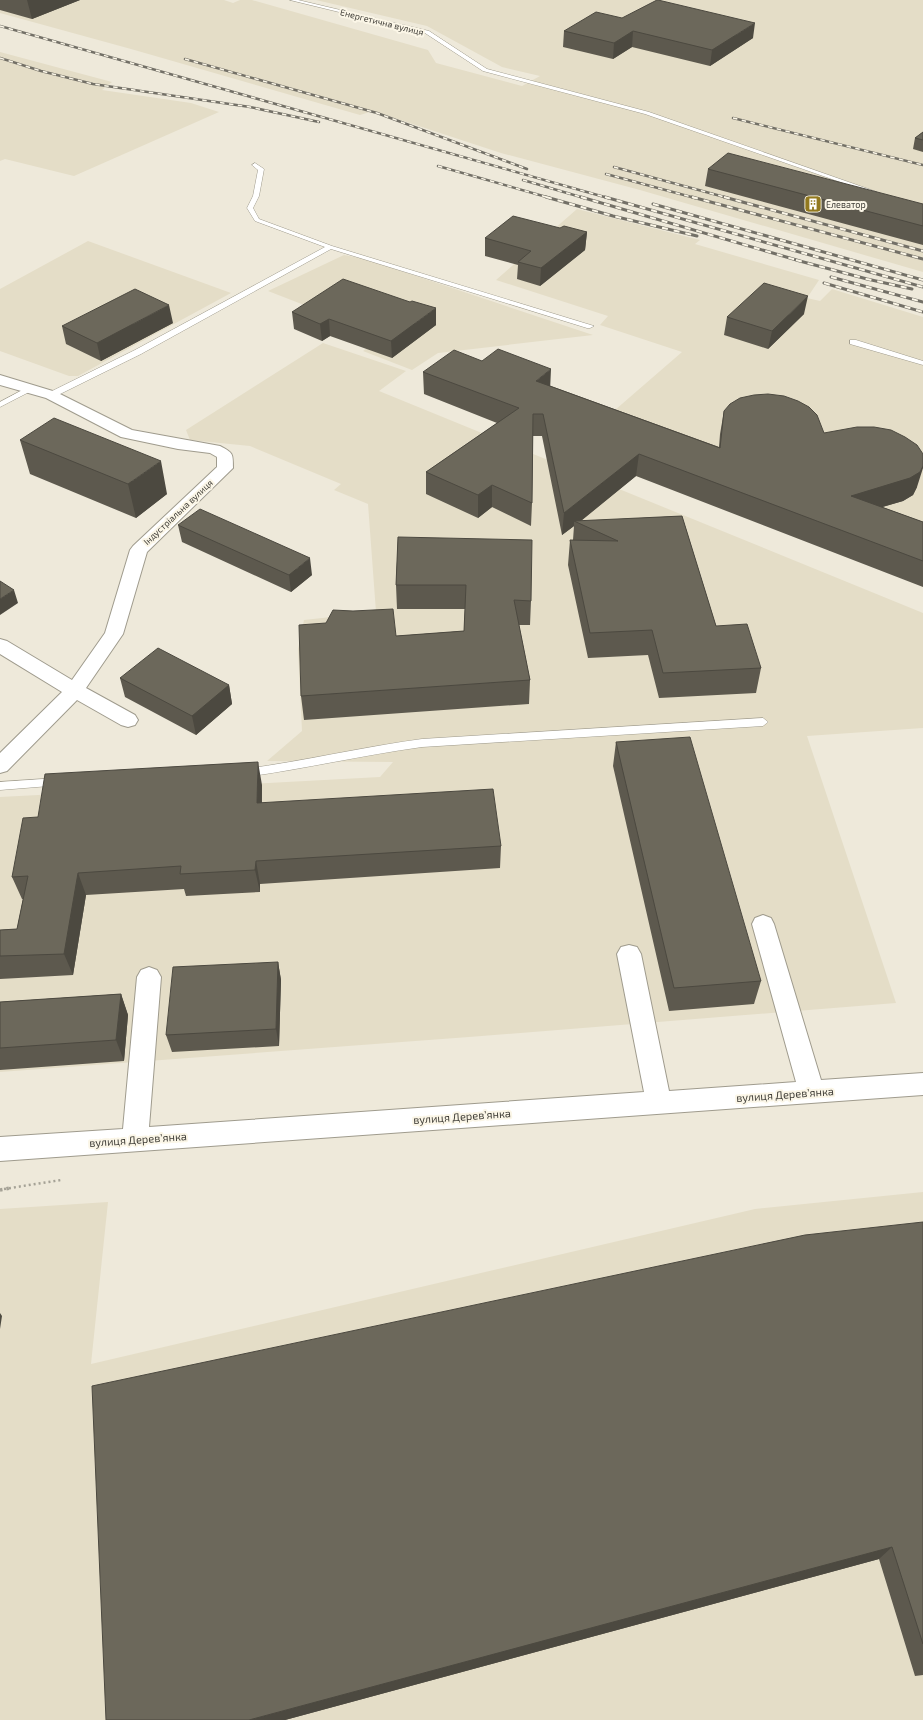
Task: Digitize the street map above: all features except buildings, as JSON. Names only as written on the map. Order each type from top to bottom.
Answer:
[{"type":"street","name":"Індустріальна вулиця","points":[[0,380],[51,395],[127,434],[214,449],[225,455],[225,468],[139,550],[114,634],[74,691],[0,766]]},
{"type":"street","points":[[0,645],[74,691],[128,720]]},
{"type":"street","points":[[763,924],[812,1092]]},
{"type":"street","points":[[628,954],[659,1103]]},
{"type":"street","points":[[135,1139],[149,977]]},
{"type":"street","name":"вулиця Деревʼянка","points":[[0,1149],[923,1084]]},
{"type":"lane","name":"Енергетична вулиця","points":[[292,0],[427,32],[485,70],[647,113],[729,140],[879,194]]},
{"type":"lane","points":[[255,165],[261,169],[260,179],[256,196],[250,208],[257,220],[330,246],[590,326]]},
{"type":"lane","points":[[51,395],[138,352],[330,246]]},
{"type":"lane","points":[[853,342],[923,363]]},
{"type":"lane","points":[[0,405],[31,389]]},
{"type":"lane","points":[[235,773],[258,772],[377,749],[422,743],[764,722]]},
{"type":"lane","points":[[0,786],[72,782]]},
{"type":"path","points":[[0,1190],[61,1180]]},
{"type":"shaded area","points":[[0,0],[224,0],[233,3],[240,0],[252,0],[428,50],[436,63],[522,86],[540,76],[502,67],[427,26],[316,0],[923,0],[923,272],[640,190],[501,153],[373,111],[360,115],[0,13]]},
{"type":"shaded area","points":[[0,52],[112,82],[102,90],[191,103],[219,112],[74,176],[5,159],[0,161]]},
{"type":"shaded area","points":[[577,209],[700,240],[695,244],[819,280],[807,298],[820,301],[832,289],[923,317],[923,542],[600,423],[682,352],[600,325],[608,316],[496,280]]},
{"type":"shaded area","points":[[88,241],[231,293],[78,376],[69,376],[0,351],[0,289]]},
{"type":"shaded area","points":[[344,255],[365,259],[593,335],[438,353],[412,370],[363,351],[384,336],[268,291]]},
{"type":"shaded area","points":[[323,343],[406,371],[379,391],[923,613],[923,728],[807,736],[896,1003],[0,1072],[0,797],[380,777],[393,762],[267,761],[302,731],[298,649],[304,620],[376,612],[368,504],[334,490],[341,484],[250,446],[190,440],[186,430]]},
{"type":"shaded area","points":[[923,1192],[923,1720],[0,1720],[0,1209],[108,1202],[91,1364],[755,1209]]},
{"type":"railway","points":[[0,26],[608,198]]},
{"type":"railway","points":[[0,58],[41,71],[93,84],[250,107],[319,122]]},
{"type":"railway","points":[[185,59],[377,113],[527,169]]},
{"type":"railway","points":[[733,118],[923,165]]},
{"type":"railway","points":[[438,166],[550,198]]},
{"type":"railway","points":[[614,167],[728,198]]},
{"type":"railway","points":[[606,174],[695,198]]},
{"type":"railway","points":[[523,180],[584,198]]},
{"type":"railway","points":[[546,197],[613,216],[697,236]]},
{"type":"railway","points":[[581,197],[800,261]]},
{"type":"railway","points":[[605,197],[923,287]]},
{"type":"railway","points":[[692,197],[923,259]]},
{"type":"railway","points":[[724,197],[923,251]]},
{"type":"railway","points":[[653,204],[923,280]]},
{"type":"railway","points":[[796,260],[867,279],[912,289]]},
{"type":"railway","points":[[831,277],[923,302]]},
{"type":"railway","points":[[824,283],[923,312]]},
{"type":"place","name":"Елеватор","points":[[813,204]]}]
